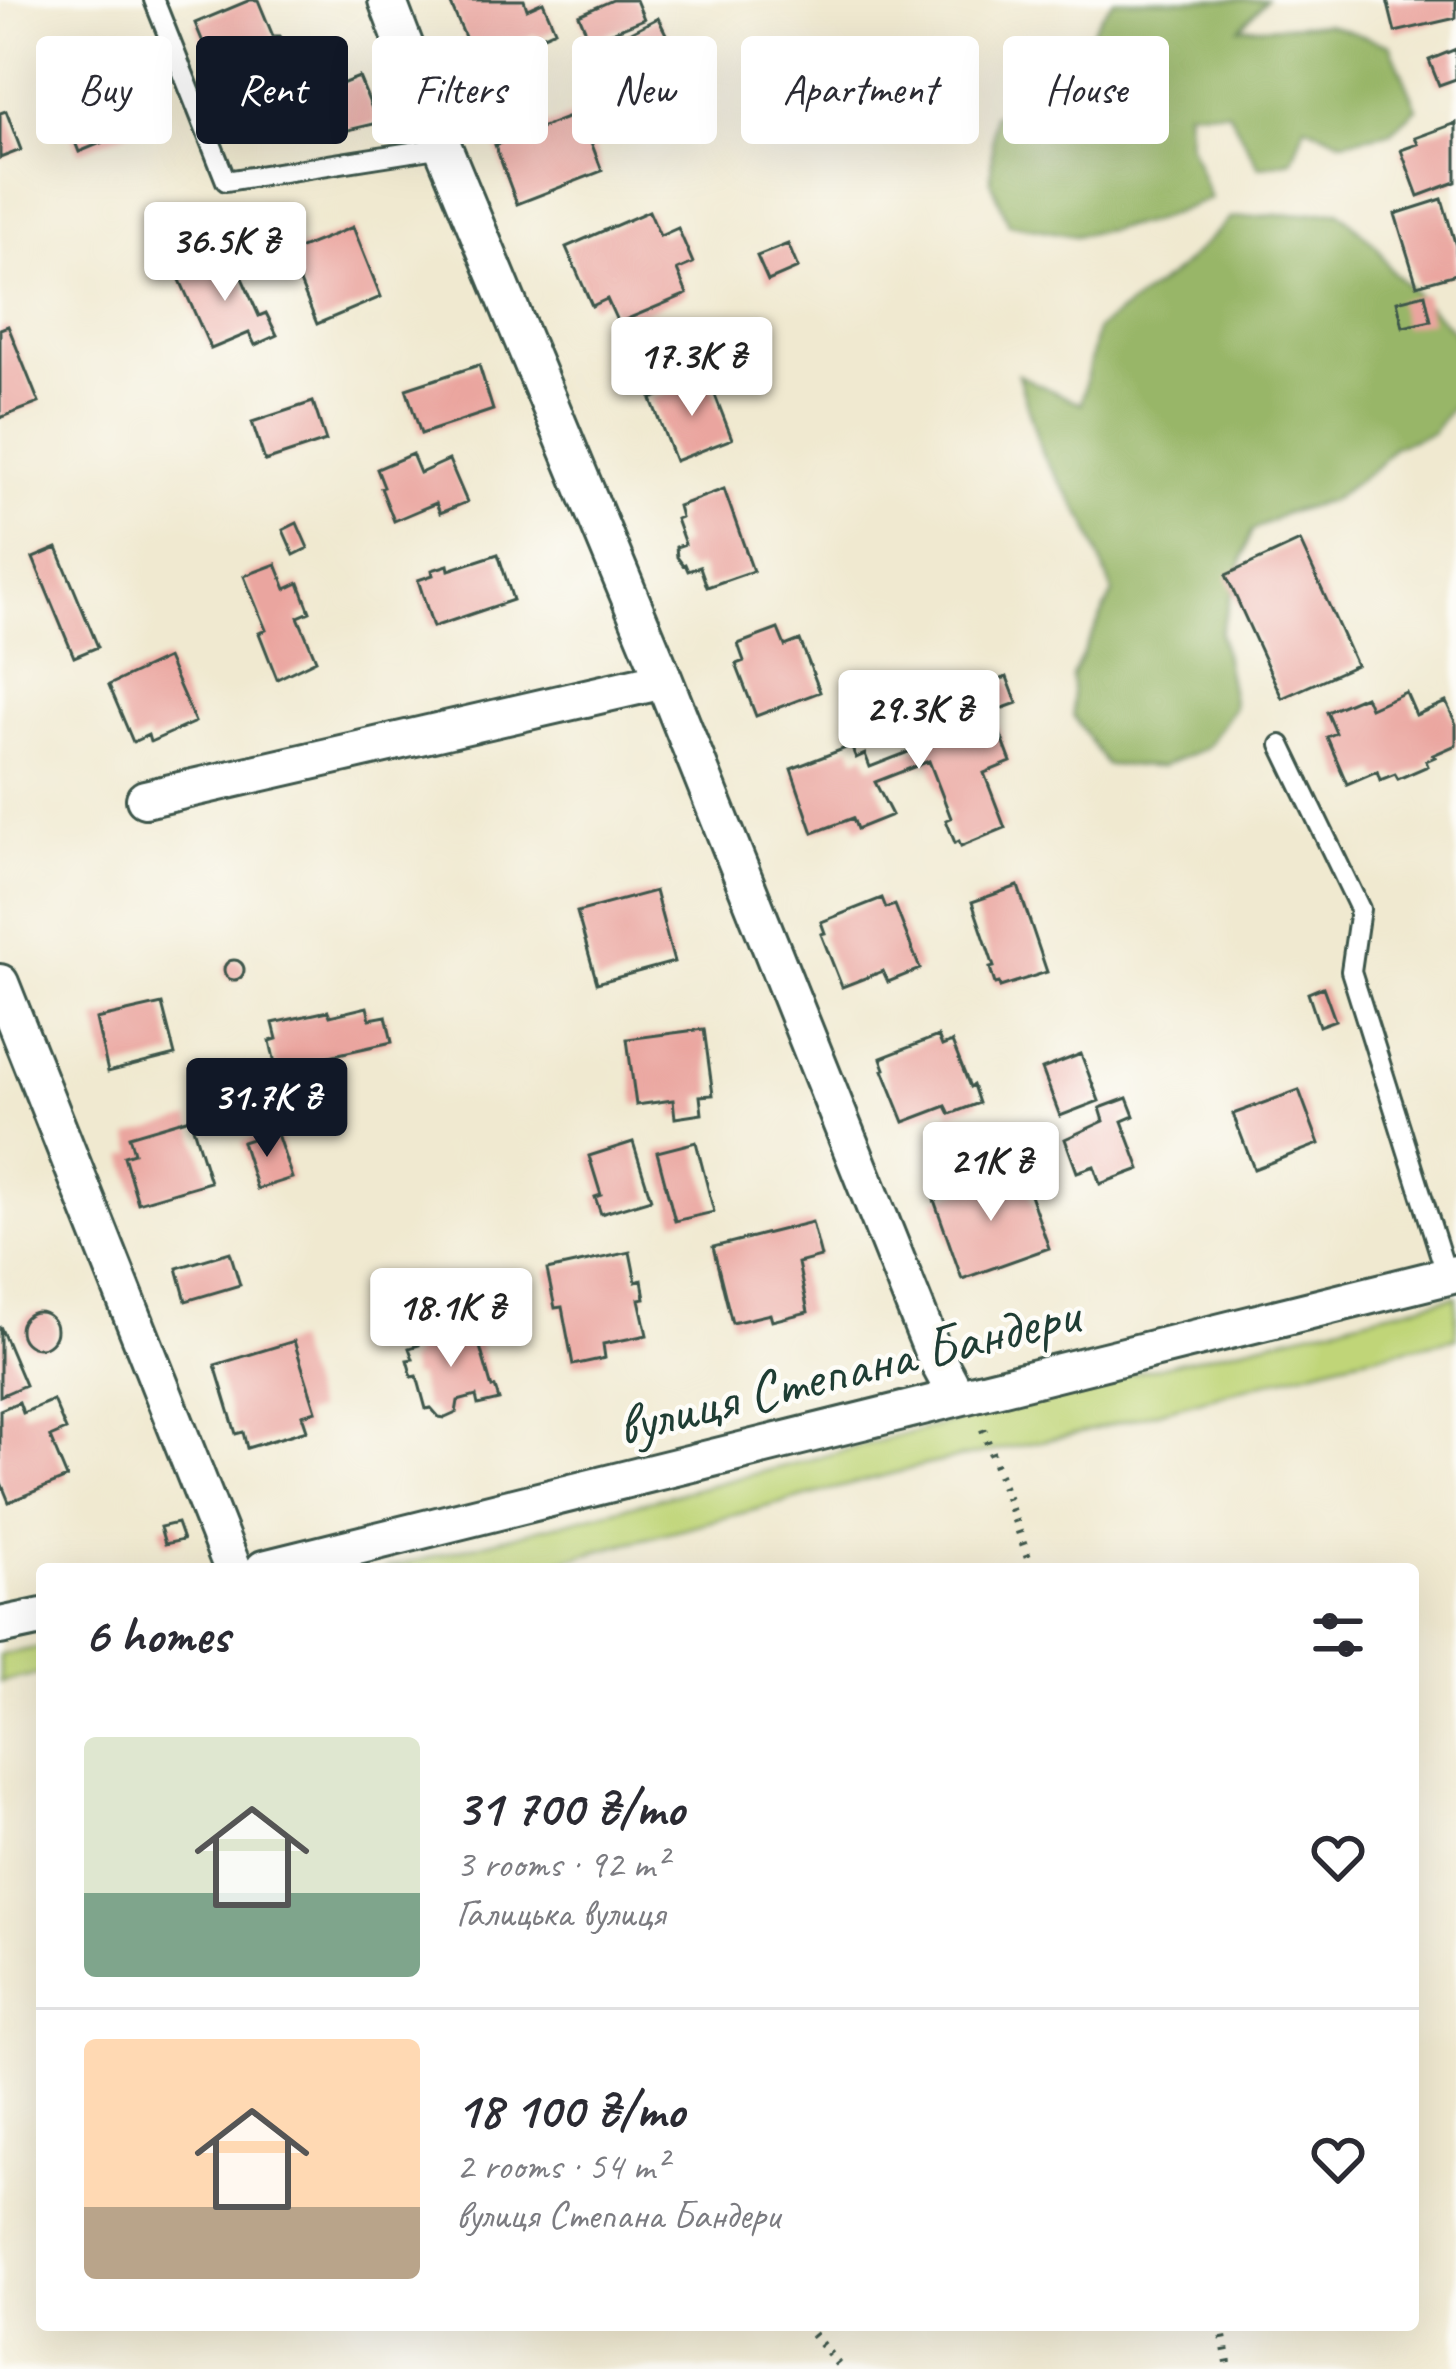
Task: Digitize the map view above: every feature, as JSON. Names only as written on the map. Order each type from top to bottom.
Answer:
[{"type":"street","points":[[387,0],[933,1352],[957,1397]]},
{"type":"street","points":[[145,799],[664,680]]},
{"type":"street","points":[[0,983],[231,1563]]},
{"type":"street","name":"вулиця Степана Бандери","points":[[288,1563],[1451,1275]]},
{"type":"street","points":[[0,1626],[36,1618]]},
{"type":"lane","points":[[154,0],[226,181],[443,147]]},
{"type":"lane","points":[[1282,745],[1360,909],[1351,971],[1451,1275]]},
{"type":"path","points":[[957,1397],[987,1434],[1031,1563]]},
{"type":"path","points":[[810,2331],[842,2369]]},
{"type":"path","points":[[1222,2331],[1229,2369]]},
{"type":"green space","points":[[1114,0],[1266,0],[1240,28],[1327,24],[1390,45],[1417,108],[1390,132],[1342,141],[1305,125],[1292,160],[1259,167],[1228,111],[1186,110],[1189,142],[1210,199],[1150,222],[1075,236],[1009,224],[991,181],[993,115],[1003,112],[1003,144],[1169,144],[1169,36],[1090,36]]},
{"type":"green space","points":[[1339,211],[1456,334],[1456,401],[1432,433],[1393,447],[1378,466],[1330,501],[1285,513],[1251,532],[1220,632],[1234,707],[1206,748],[1160,767],[1106,765],[1073,715],[1072,676],[1113,593],[1087,524],[1042,454],[1018,375],[1081,404],[1097,329],[1178,270],[1231,218]]},
{"type":"green space","points":[[1456,1296],[1456,1338],[1341,1362],[1080,1433],[925,1465],[552,1563],[407,1563],[820,1457],[1126,1375]]},
{"type":"green space","points":[[36,1648],[36,1674],[0,1682],[0,1655]]},
{"type":"building","points":[[258,0],[273,36],[200,36],[195,23]]},
{"type":"building","points":[[449,0],[524,0],[527,9],[543,2],[555,30],[542,36],[465,36]]},
{"type":"building","points":[[613,0],[636,0],[644,19],[602,36],[588,36],[579,15]]},
{"type":"building","points":[[1387,0],[1456,0],[1456,18],[1395,32]]},
{"type":"building","points":[[658,18],[667,36],[623,36]]},
{"type":"building","points":[[1456,49],[1456,79],[1439,85],[1429,60]]},
{"type":"building","points":[[359,77],[372,108],[372,124],[348,130],[348,81]]},
{"type":"building","points":[[6,111],[21,150],[0,158],[0,113]]},
{"type":"building","points":[[572,116],[572,144],[592,144],[602,171],[517,204],[495,145],[548,144],[548,125]]},
{"type":"building","points":[[1456,123],[1456,182],[1418,196],[1401,150],[1418,144],[1415,138]]},
{"type":"building","points":[[76,144],[98,144],[79,152]]},
{"type":"building","points":[[1442,199],[1456,246],[1456,274],[1417,285],[1395,214]]},
{"type":"building","points":[[649,211],[660,236],[678,228],[693,263],[677,270],[687,294],[618,323],[607,299],[592,306],[566,247]]},
{"type":"building","points":[[353,227],[381,297],[317,324],[288,253]]},
{"type":"building","points":[[788,244],[798,268],[768,281],[757,256]]},
{"type":"building","points":[[230,251],[259,316],[266,313],[277,335],[255,345],[249,333],[211,349],[180,280],[214,265],[212,259]]},
{"type":"building","points":[[1425,294],[1431,321],[1403,327],[1397,301]]},
{"type":"building","points":[[8,326],[39,403],[0,418],[0,329]]},
{"type":"building","points":[[479,365],[493,410],[421,434],[406,389]]},
{"type":"building","points":[[708,377],[732,439],[675,461],[651,399]]},
{"type":"building","points":[[313,402],[326,441],[265,461],[252,422]]},
{"type":"building","points":[[412,454],[420,473],[449,460],[467,502],[440,513],[436,503],[394,521],[377,469]]},
{"type":"building","points":[[724,489],[753,571],[707,587],[700,567],[688,571],[677,557],[676,547],[685,544],[676,519],[681,517],[678,506]]},
{"type":"building","points":[[297,523],[308,548],[294,555],[283,530]]},
{"type":"building","points":[[1300,541],[1356,665],[1282,698],[1226,575]]},
{"type":"building","points":[[57,548],[98,647],[74,657],[33,558]]},
{"type":"building","points":[[498,554],[513,600],[433,627],[418,580],[433,575],[432,570],[448,565],[449,570]]},
{"type":"building","points":[[276,564],[286,589],[299,583],[310,612],[298,617],[316,660],[277,679],[259,633],[266,630],[244,576]]},
{"type":"building","points":[[778,629],[785,646],[800,640],[820,692],[756,716],[736,664],[744,661],[738,644]]},
{"type":"building","points":[[167,658],[195,722],[150,742],[148,735],[133,742],[109,685]]},
{"type":"building","points":[[1007,677],[1017,703],[992,712],[1011,762],[984,773],[1005,828],[961,846],[955,843],[946,820],[951,818],[929,761],[875,782],[892,815],[857,829],[853,818],[813,833],[791,769],[851,746],[856,758],[865,754],[870,767],[924,746],[920,735],[965,723],[954,695]]},
{"type":"building","points":[[1406,692],[1416,715],[1446,702],[1456,724],[1456,745],[1433,755],[1426,761],[1428,766],[1398,779],[1395,774],[1380,780],[1377,771],[1347,784],[1327,737],[1336,733],[1327,712],[1365,696],[1370,708]]},
{"type":"building","points":[[1018,886],[1047,972],[1000,987],[995,984],[990,968],[994,967],[972,902]]},
{"type":"building","points":[[655,891],[674,962],[597,983],[577,912]]},
{"type":"building","points":[[882,898],[886,908],[895,905],[920,969],[888,982],[883,971],[842,987],[821,934],[825,933],[821,922]]},
{"type":"building","points":[[234,960],[244,970],[234,980],[224,970]]},
{"type":"building","points":[[1323,987],[1335,1020],[1319,1026],[1308,993]]},
{"type":"building","points":[[162,1004],[175,1055],[108,1072],[96,1019]]},
{"type":"building","points":[[367,1007],[370,1019],[386,1016],[392,1042],[276,1068],[270,1041],[277,1039],[273,1023]]},
{"type":"building","points":[[704,1029],[713,1095],[700,1096],[702,1114],[675,1118],[673,1100],[636,1105],[627,1039]]},
{"type":"building","points":[[938,1036],[942,1046],[952,1042],[979,1103],[950,1114],[946,1106],[904,1122],[881,1058]]},
{"type":"building","points":[[1081,1054],[1099,1101],[1060,1116],[1042,1069]]},
{"type":"building","points":[[1299,1090],[1319,1144],[1254,1169],[1233,1114]]},
{"type":"building","points":[[1127,1098],[1134,1116],[1122,1121],[1140,1169],[1100,1184],[1094,1166],[1077,1172],[1065,1139],[1104,1121],[1100,1108]]},
{"type":"building","points":[[190,1118],[210,1182],[138,1203],[124,1156],[134,1153],[129,1136]]},
{"type":"building","points":[[276,1131],[292,1178],[257,1189],[242,1142]]},
{"type":"building","points":[[633,1142],[651,1199],[601,1214],[595,1197],[601,1195],[589,1156]]},
{"type":"building","points":[[696,1142],[714,1212],[675,1221],[657,1152]]},
{"type":"building","points":[[1021,1169],[1049,1248],[962,1279],[934,1200]]},
{"type":"building","points":[[812,1222],[821,1257],[798,1263],[808,1312],[772,1321],[770,1314],[732,1323],[713,1247]]},
{"type":"building","points":[[230,1252],[240,1285],[186,1301],[177,1268]]},
{"type":"building","points":[[630,1252],[636,1282],[642,1280],[645,1298],[639,1299],[647,1335],[603,1344],[605,1358],[573,1365],[562,1307],[555,1308],[547,1270]]},
{"type":"building","points":[[38,1312],[51,1317],[56,1330],[51,1343],[38,1348],[25,1343],[20,1330],[25,1317]]},
{"type":"building","points":[[473,1323],[499,1400],[478,1405],[476,1396],[458,1401],[456,1413],[439,1417],[426,1409],[417,1376],[412,1377],[409,1348],[419,1345],[417,1338]]},
{"type":"building","points":[[0,1326],[25,1385],[0,1396]]},
{"type":"building","points":[[294,1341],[316,1411],[302,1415],[307,1430],[247,1448],[243,1432],[236,1434],[215,1365]]},
{"type":"building","points":[[53,1400],[66,1430],[50,1437],[67,1478],[9,1502],[0,1480],[0,1410],[19,1402],[23,1413]]},
{"type":"building","points":[[177,1523],[183,1540],[165,1544],[160,1527]]}]
